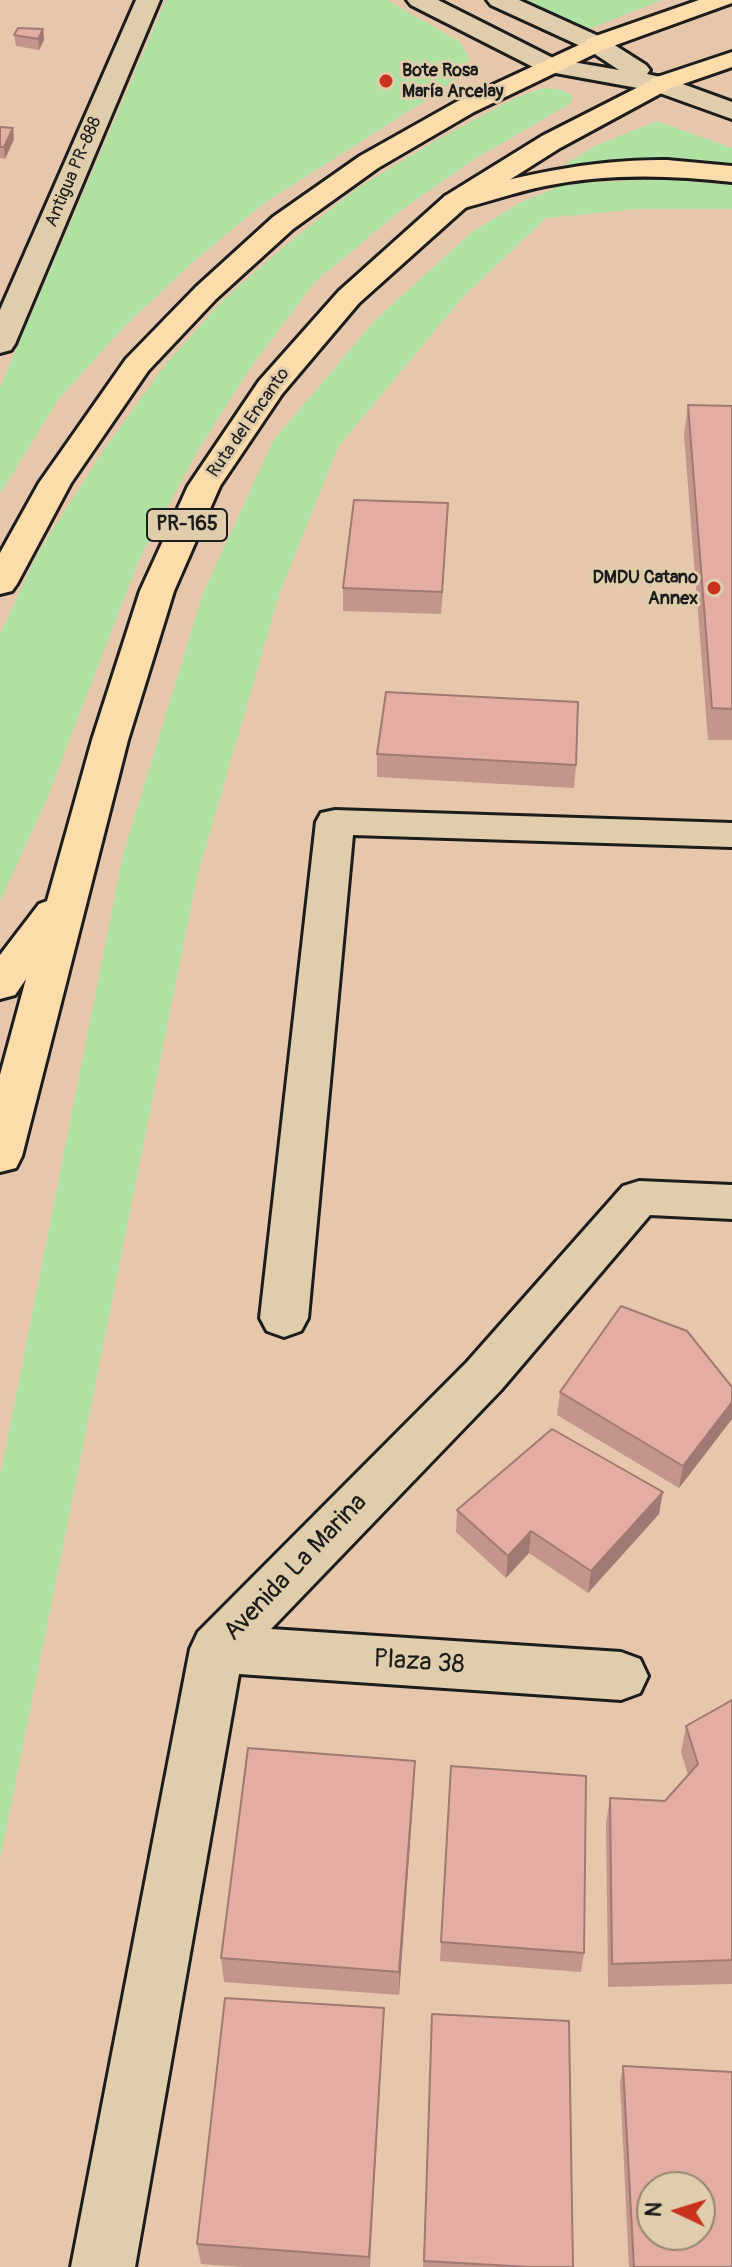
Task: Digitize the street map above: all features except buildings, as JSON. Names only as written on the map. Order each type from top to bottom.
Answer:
[{"type":"main road","points":[[0,584],[55,483],[137,365],[206,293],[283,223],[369,162],[465,107],[596,44],[722,0]]},
{"type":"main road","name":"PR-165","points":[[660,84],[732,59]]},
{"type":"main road","name":"Ruta del Encanto","points":[[0,1156],[110,740],[157,591],[204,486],[270,388],[349,297],[455,202],[551,142],[660,84]]},
{"type":"main road","points":[[455,202],[555,175],[607,169],[641,166],[732,174]]},
{"type":"main road","points":[[0,985],[69,891]]},
{"type":"street","name":"Antigua PR-888","points":[[0,344],[148,0]]},
{"type":"street","points":[[419,0],[548,65],[660,84],[732,111]]},
{"type":"street","points":[[499,0],[596,44],[660,84]]},
{"type":"street","points":[[284,1318],[335,822],[732,835]]},
{"type":"street","name":"Avenida La Marina","points":[[103,2267],[217,1649],[484,1376],[639,1198],[732,1202]]},
{"type":"street","name":"Plaza 38","points":[[217,1649],[621,1676]]},
{"type":"green space","points":[[166,0],[387,0],[460,42],[469,57],[464,72],[439,92],[263,204],[192,263],[124,327],[58,400],[0,494],[0,387]]},
{"type":"green space","points":[[524,0],[662,0],[589,29]]},
{"type":"green space","points":[[544,88],[563,90],[572,96],[571,103],[475,159],[400,211],[315,282],[251,367],[198,450],[139,560],[46,801],[0,901],[0,634],[39,551],[107,445],[166,364],[222,301],[285,246],[356,189],[433,142],[515,98]]},
{"type":"green space","points":[[657,121],[732,148],[732,168],[570,167],[567,163],[595,146]]},
{"type":"green space","points":[[661,179],[732,185],[732,209],[638,209],[546,218],[462,298],[338,447],[279,595],[197,877],[0,1859],[0,1476],[123,855],[203,593],[273,441],[375,320],[472,232],[520,203],[565,184]]},
{"type":"place","name":"Bote Rosa María Arcelay","points":[[386,81]]},
{"type":"place","name":"DMDU Catano Annex","points":[[714,588]]}]
